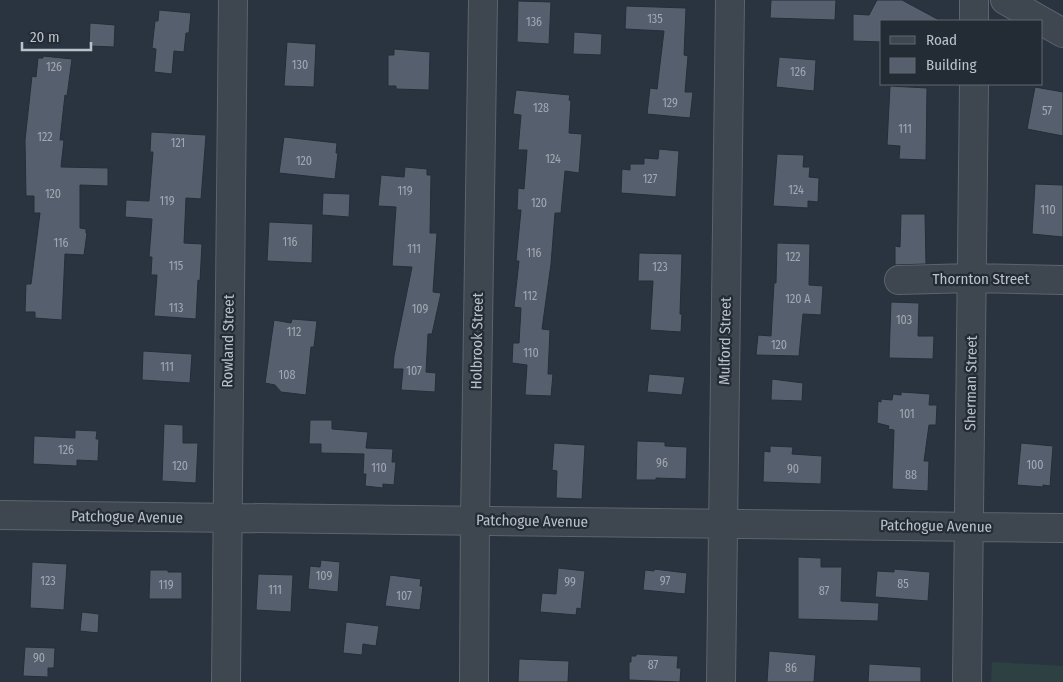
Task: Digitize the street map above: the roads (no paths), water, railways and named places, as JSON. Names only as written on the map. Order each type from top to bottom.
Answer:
[{"type":"street","name":"Rowland Street","points":[[226,682],[226,518],[233,0]]},
{"type":"street","name":"Holbrook Street","points":[[474,682],[482,0]]},
{"type":"street","name":"Mulford Street","points":[[721,682],[730,0]]},
{"type":"street","points":[[974,0],[974,20]]},
{"type":"street","points":[[1005,0],[1040,20]]},
{"type":"street","points":[[1043,22],[1063,33]]},
{"type":"street","name":"Sherman Street","points":[[967,682],[974,85]]},
{"type":"street","name":"Thornton Street","points":[[899,280],[972,278],[1063,280]]},
{"type":"street","name":"Patchogue Avenue","points":[[0,515],[1063,528]]}]
